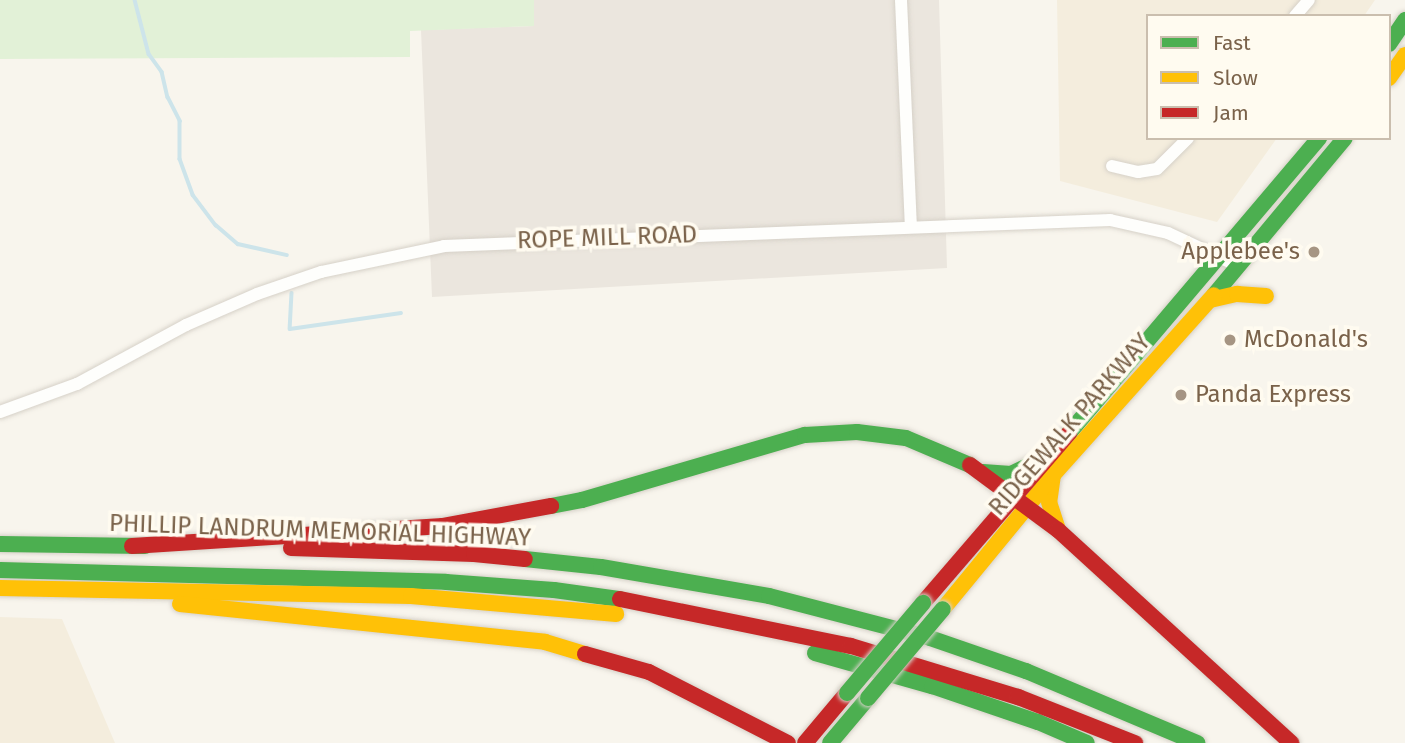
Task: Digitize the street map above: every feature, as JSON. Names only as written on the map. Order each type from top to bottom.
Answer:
[{"type":"main road","points":[[1391,41],[1405,20]]},
{"type":"main road","points":[[1391,75],[1405,55]]},
{"type":"main road","name":"RIDGEWALK PARKWAY","points":[[805,743],[1317,140]]},
{"type":"main road","name":"RIDGEWALK PARKWAY","points":[[830,743],[1053,475],[1210,300],[1343,140]]},
{"type":"main road","points":[[1210,300],[1237,294],[1266,296]]},
{"type":"main road","points":[[132,546],[263,535],[429,527],[495,519],[622,490],[783,440],[827,432],[857,432],[906,438],[943,450],[983,472],[1058,530],[1291,743]]},
{"type":"main road","points":[[983,472],[1011,474],[1048,456]]},
{"type":"main road","points":[[1053,475],[1049,502],[1058,530]]},
{"type":"main road","name":"PHILLIP LANDRUM MEMORIAL HIGHWAY","points":[[0,544],[474,554],[601,567],[701,583],[838,612],[930,638],[1026,671],[1197,743]]},
{"type":"main road","points":[[0,570],[420,580],[541,588],[626,600],[851,646],[1018,697],[1135,743]]},
{"type":"main road","points":[[0,588],[411,596],[610,613],[739,635],[842,660],[985,704],[1087,743]]},
{"type":"main road","points":[[87,590],[222,610],[439,629],[545,642],[649,672],[788,743]]},
{"type":"main road","points":[[1026,671],[1169,743]]},
{"type":"main road","points":[[750,724],[765,743]]},
{"type":"street","points":[[901,0],[911,227]]},
{"type":"street","points":[[1297,14],[1309,0]]},
{"type":"street","points":[[1112,166],[1138,172],[1157,169],[1186,140]]},
{"type":"street","name":"ROPE MILL ROAD","points":[[0,412],[77,384],[186,326],[257,294],[321,272],[444,246],[1110,220],[1151,227],[1238,266]]},
{"type":"shaded area","points":[[534,0],[939,0],[947,268],[432,297],[421,30],[534,26]]},
{"type":"shaded area","points":[[1057,0],[1375,0],[1365,14],[1146,14],[1146,140],[1276,140],[1217,222],[1060,181]]},
{"type":"shaded area","points":[[0,617],[62,619],[115,743],[0,743]]},
{"type":"green space","points":[[0,0],[534,0],[534,26],[410,31],[410,57],[0,59]]},
{"type":"waterway","points":[[135,0],[149,54],[162,72],[168,97],[180,121],[180,159],[193,195],[216,225],[238,244],[287,255]]},
{"type":"waterway","points":[[292,293],[290,329],[401,313]]},
{"type":"traffic: fast","points":[[1391,41],[1405,20]]},
{"type":"traffic: fast","points":[[1069,433],[1317,140]]},
{"type":"traffic: fast","points":[[1214,295],[1343,140]]},
{"type":"traffic: fast","points":[[551,506],[582,500],[805,435],[857,432],[906,438],[970,465]]},
{"type":"traffic: fast","points":[[983,472],[1011,474],[1048,456]]},
{"type":"traffic: fast","points":[[0,544],[145,546]]},
{"type":"traffic: fast","points":[[525,559],[601,567],[769,596],[930,638],[1026,671],[1197,743]]},
{"type":"traffic: fast","points":[[0,570],[446,582],[554,590],[620,599]]},
{"type":"traffic: fast","points":[[847,693],[923,603]]},
{"type":"traffic: fast","points":[[868,698],[943,609]]},
{"type":"traffic: fast","points":[[815,653],[932,686],[1038,722],[1087,743]]},
{"type":"traffic: fast","points":[[830,743],[868,698]]},
{"type":"traffic: slow","points":[[1391,75],[1405,55]]},
{"type":"traffic: slow","points":[[1210,300],[1237,294],[1266,296]]},
{"type":"traffic: slow","points":[[943,609],[1053,475],[1214,295]]},
{"type":"traffic: slow","points":[[1053,475],[1049,502],[1058,530]]},
{"type":"traffic: slow","points":[[0,588],[411,596],[616,614]]},
{"type":"traffic: slow","points":[[180,604],[545,642],[585,654]]},
{"type":"traffic: jam","points":[[923,603],[1069,433]]},
{"type":"traffic: jam","points":[[970,465],[1058,530],[1291,743]]},
{"type":"traffic: jam","points":[[132,546],[442,526],[551,506]]},
{"type":"traffic: jam","points":[[291,548],[474,554],[525,559]]},
{"type":"traffic: jam","points":[[620,599],[851,646],[1018,697],[1135,743]]},
{"type":"traffic: jam","points":[[585,654],[649,672],[788,743]]},
{"type":"traffic: jam","points":[[805,743],[847,693]]},
{"type":"place","name":"Applebee's","points":[[1314,252]]},
{"type":"place","name":"McDonald's","points":[[1230,340]]},
{"type":"place","name":"Panda Express","points":[[1181,395]]}]
